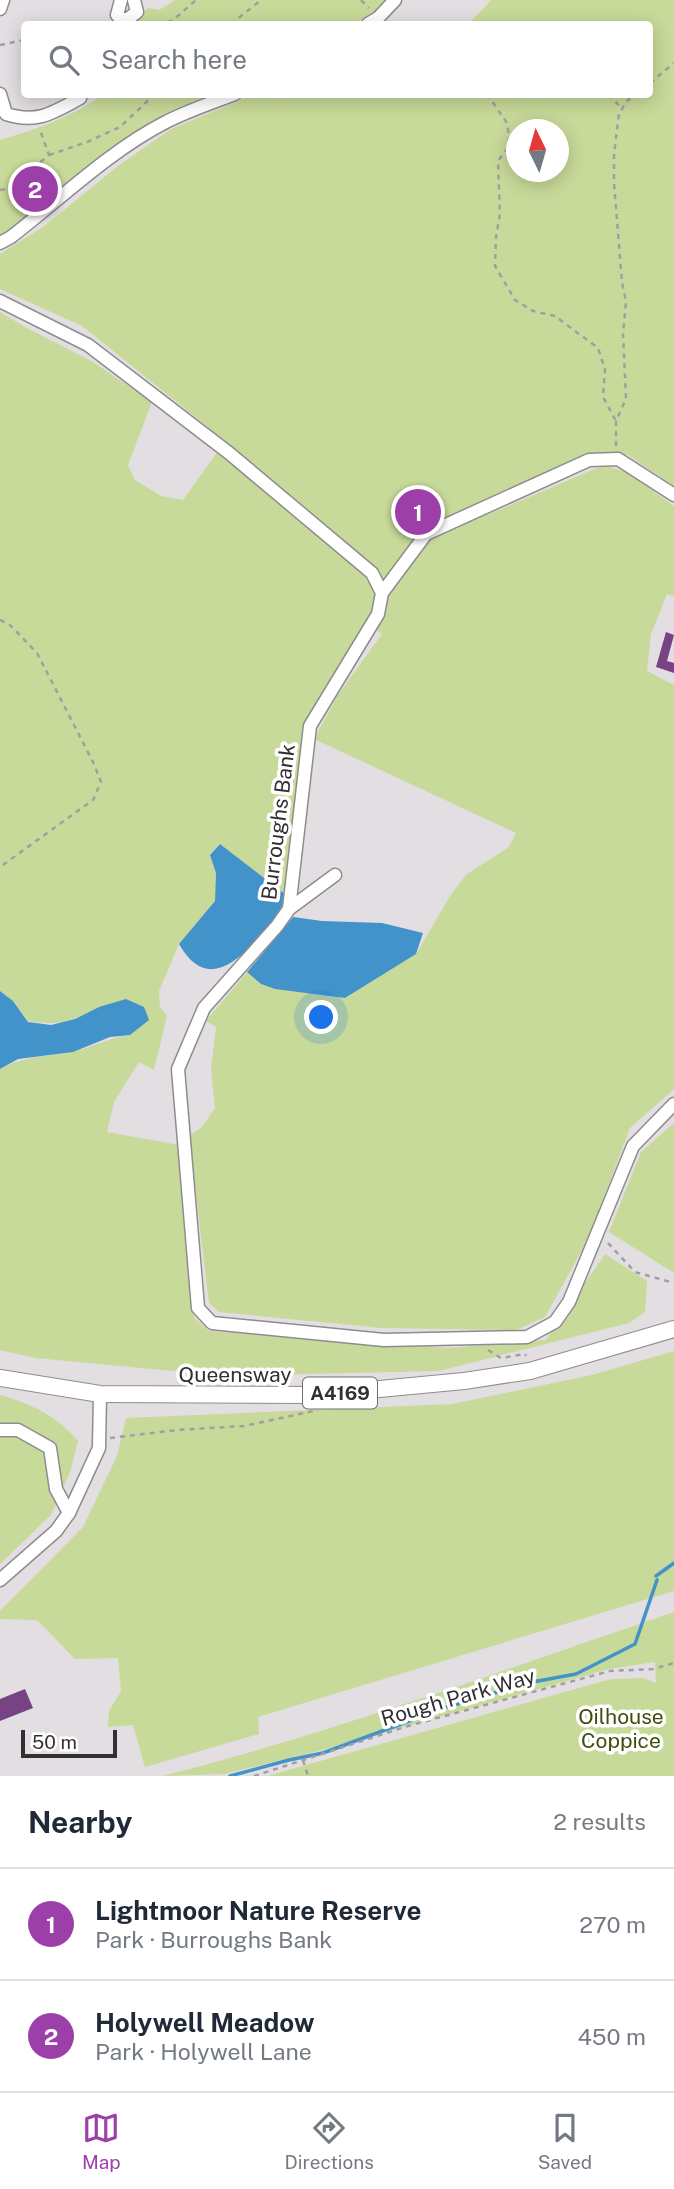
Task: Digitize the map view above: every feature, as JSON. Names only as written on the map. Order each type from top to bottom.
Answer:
[{"type":"main road","name":"Queensway","points":[[0,1378],[100,1394],[316,1395],[464,1381],[530,1371],[674,1329]]},
{"type":"street","points":[[0,9],[3,0]]},
{"type":"street","points":[[121,0],[117,15],[121,19],[128,19],[137,12],[134,0]]},
{"type":"street","points":[[374,21],[395,0]]},
{"type":"street","points":[[0,94],[6,114],[24,120],[55,113],[80,98]]},
{"type":"street","points":[[0,243],[123,149],[162,124],[194,108],[223,98]]},
{"type":"street","points":[[0,301],[99,353],[229,453],[372,573],[382,593]]},
{"type":"street","points":[[618,459],[674,495]]},
{"type":"street","name":"Burroughs Bank","points":[[618,459],[589,460],[426,534],[382,593],[378,614],[310,726],[289,909],[204,1008],[178,1069],[198,1308],[212,1323],[384,1339],[527,1337],[555,1322],[569,1301],[634,1146],[674,1104]]},
{"type":"street","points":[[289,909],[335,875]]},
{"type":"street","points":[[0,1580],[56,1531],[69,1514],[99,1448],[100,1394]]},
{"type":"street","points":[[0,1430],[18,1430],[50,1448],[56,1489],[69,1514]]},
{"type":"path","points":[[172,21],[196,0]]},
{"type":"path","points":[[235,21],[261,0]]},
{"type":"path","points":[[0,45],[21,41]]},
{"type":"path","points":[[653,80],[674,63]]},
{"type":"path","points":[[0,190],[8,188],[49,155],[120,127],[151,98]]},
{"type":"path","points":[[490,98],[507,123],[509,137],[507,149],[498,161],[499,214],[495,266],[515,300],[533,312],[555,316],[598,348],[605,369],[603,397],[616,421],[618,459]]},
{"type":"path","points":[[612,98],[622,109]]},
{"type":"path","points":[[616,421],[626,399],[626,302],[614,183],[616,128],[622,109],[630,98]]},
{"type":"path","points":[[36,117],[49,155]]},
{"type":"path","points":[[0,620],[9,624],[37,653],[93,761],[101,782],[93,800],[0,867]]},
{"type":"path","points":[[598,1232],[635,1272],[674,1283]]},
{"type":"path","points":[[471,1338],[501,1358],[525,1354],[530,1371]]},
{"type":"path","name":"Rough Park Way","points":[[254,1776],[408,1726],[610,1671],[653,1669],[674,1663]]},
{"type":"path","points":[[303,1760],[308,1776]]},
{"type":"green space","points":[[175,0],[395,0],[378,18],[372,12],[359,21],[137,21],[148,8],[159,10]]},
{"type":"green space","points":[[491,0],[674,0],[674,486],[628,455],[583,455],[469,509],[462,515],[487,515],[604,465],[628,473],[674,506],[674,596],[667,594],[651,634],[647,671],[674,685],[674,1089],[630,1128],[588,1239],[545,1317],[516,1330],[381,1328],[219,1312],[209,1303],[189,1136],[202,1127],[215,1108],[211,1069],[216,1027],[206,1021],[247,972],[261,984],[345,998],[416,954],[452,893],[467,874],[509,847],[516,833],[314,739],[338,695],[382,634],[366,623],[305,720],[285,894],[220,844],[210,854],[216,873],[215,901],[179,944],[159,991],[160,1007],[167,1016],[154,1070],[139,1062],[114,1102],[107,1132],[179,1145],[194,1318],[209,1331],[448,1348],[546,1340],[605,1254],[647,1281],[645,1312],[629,1323],[439,1371],[226,1376],[35,1358],[0,1350],[0,1069],[26,1059],[79,1050],[130,1035],[99,1007],[65,1022],[28,1021],[13,1001],[0,991],[0,312],[93,362],[152,402],[128,465],[135,480],[161,496],[183,500],[218,451],[238,467],[239,452],[82,326],[0,289],[0,254],[43,227],[118,166],[171,129],[246,98],[653,98],[653,21],[472,21]]},
{"type":"green space","points":[[98,98],[210,98],[204,99],[201,106],[162,124],[0,237],[0,140],[54,122]]},
{"type":"green space","points":[[674,1123],[674,1273],[609,1232],[641,1152]]},
{"type":"green space","points":[[674,1351],[674,1591],[258,1717],[259,1734],[145,1767],[133,1725],[108,1727],[109,1711],[121,1691],[118,1658],[75,1659],[37,1620],[0,1619],[0,1611],[83,1527],[117,1456],[126,1418],[452,1404],[592,1375]]},
{"type":"green space","points":[[0,1395],[43,1412],[78,1441],[70,1472],[51,1515],[0,1564]]},
{"type":"green space","name":"Oilhouse Coppice","points":[[674,1612],[674,1776],[267,1776],[611,1679],[643,1678],[656,1683],[655,1662],[609,1669],[319,1751],[224,1774],[162,1776],[356,1720]]},
{"type":"water","points":[[220,844],[285,894],[275,919],[247,950],[227,965],[207,969],[188,957],[179,944],[215,901],[216,873],[210,855]]},
{"type":"water","points":[[293,917],[382,923],[423,933],[416,954],[345,998],[275,989],[261,984],[247,972]]},
{"type":"water","points":[[0,991],[13,1001],[28,1022],[51,1025],[75,1019],[99,1007],[126,999],[144,1007],[149,1020],[130,1035],[110,1037],[73,1052],[18,1059],[0,1069]]},
{"type":"building","points":[[666,632],[674,635],[667,661],[674,663],[674,673],[656,667]]},
{"type":"building","points":[[25,1689],[33,1708],[0,1721],[0,1699]]},
{"type":"waterway","points":[[656,1576],[674,1563]]},
{"type":"waterway","points":[[230,1776],[323,1753],[511,1686],[576,1674],[635,1644],[657,1580]]},
{"type":"place","name":"Holywell Meadow","points":[[35,189]]},
{"type":"place","name":"Lightmoor Nature Reserve","points":[[418,512]]}]
